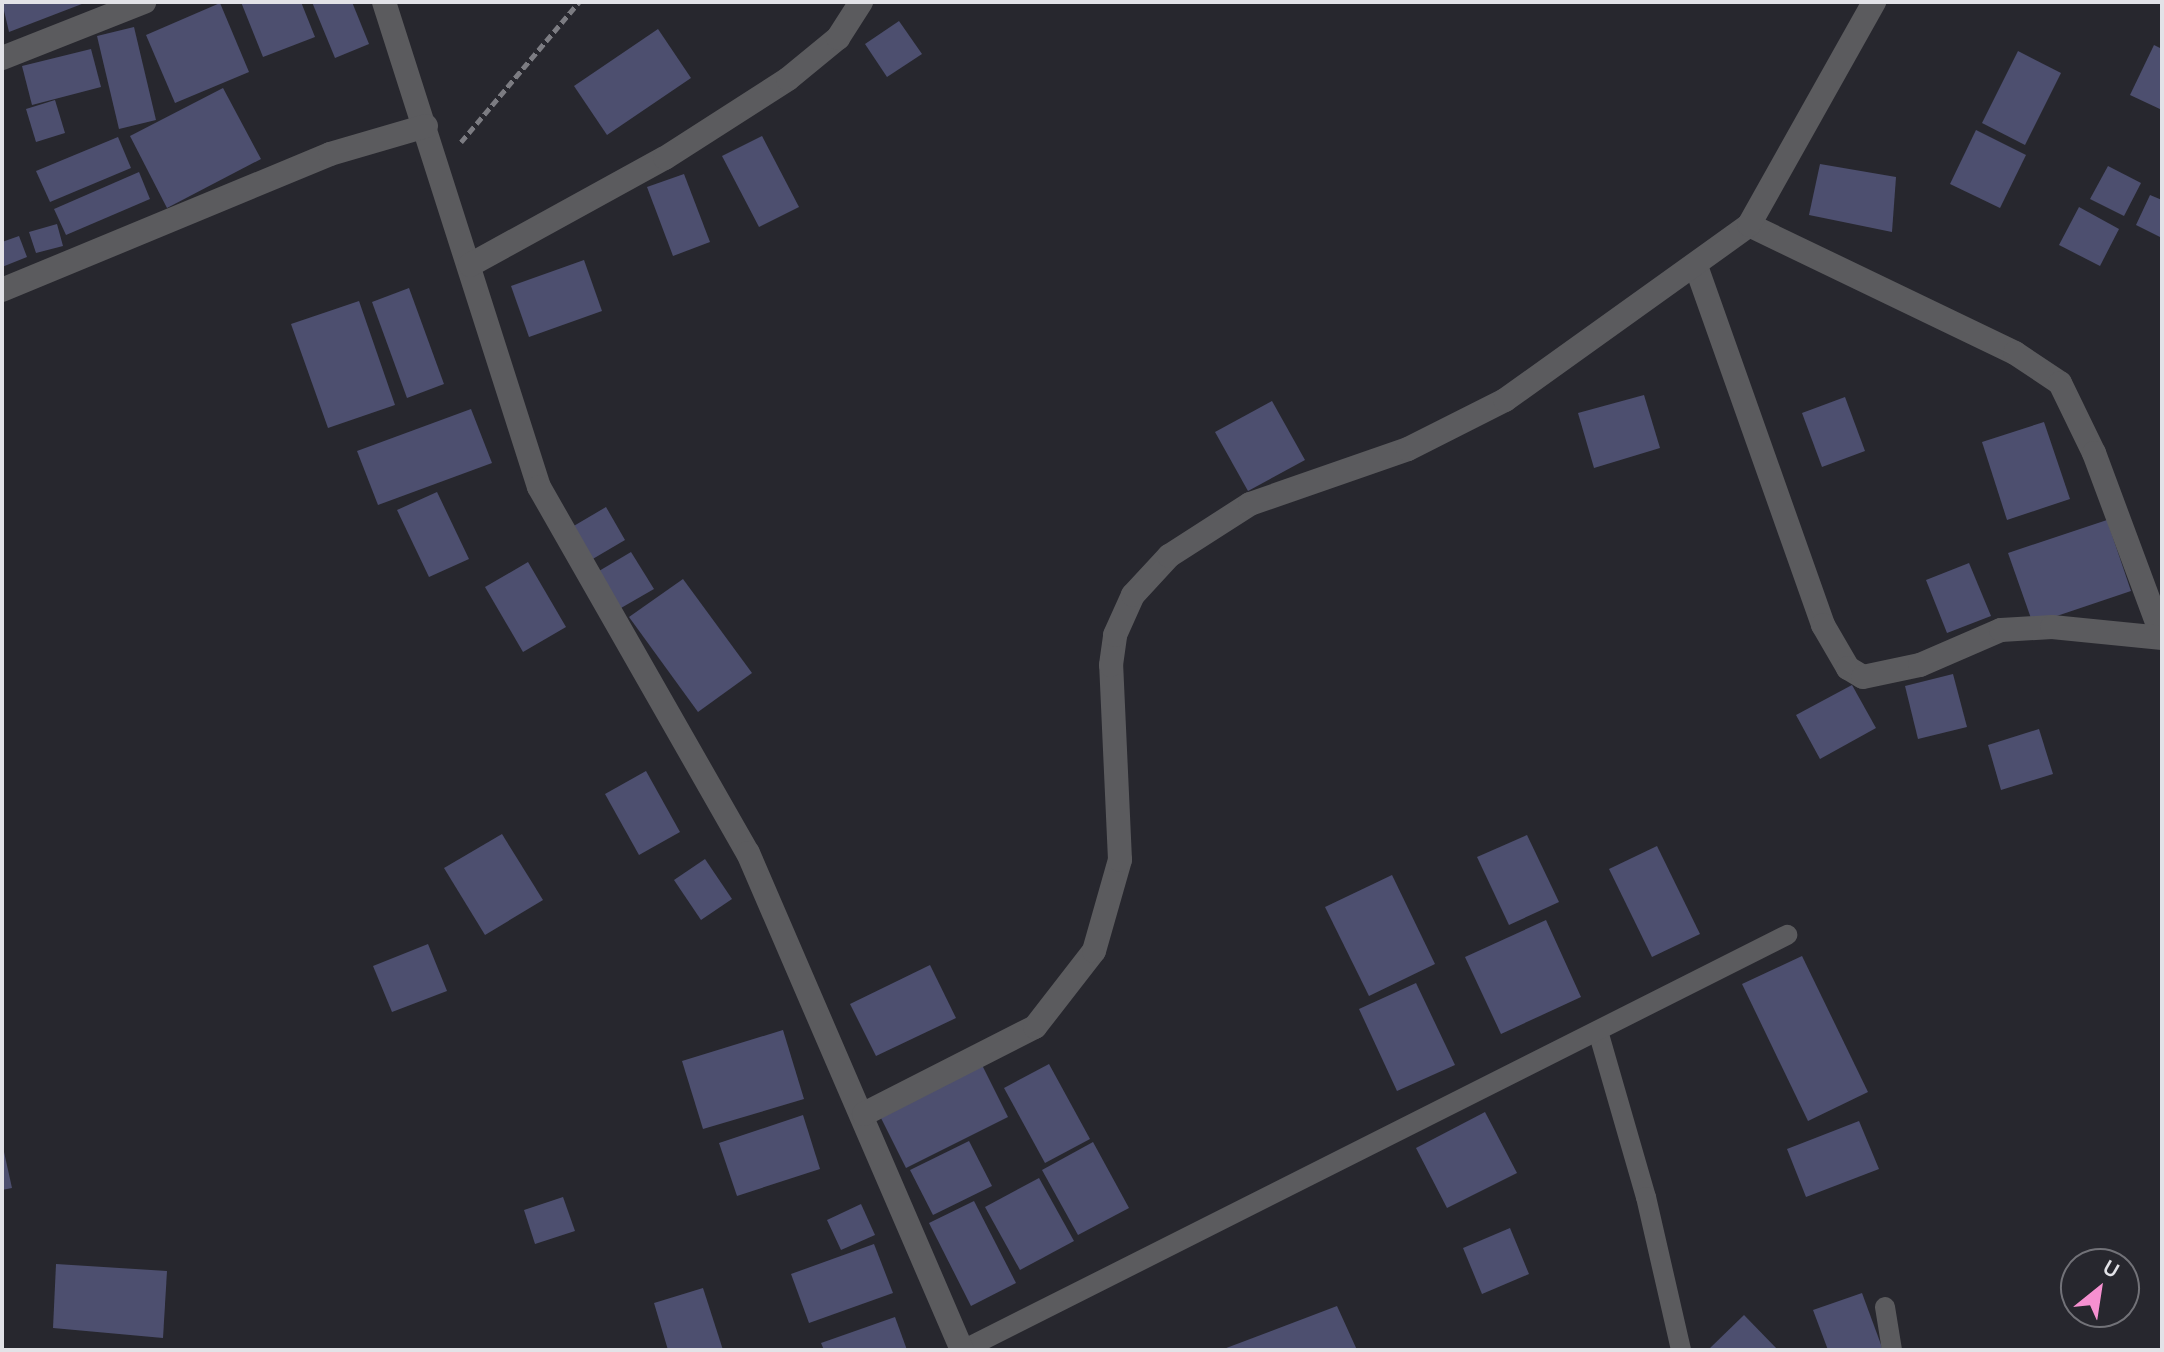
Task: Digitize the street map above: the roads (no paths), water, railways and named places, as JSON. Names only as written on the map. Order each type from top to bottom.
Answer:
[{"type":"street","points":[[2,58],[144,2]]},
{"type":"street","points":[[384,2],[539,487],[748,853],[864,1114],[962,1350]]},
{"type":"street","points":[[470,265],[665,158],[788,79],[838,38],[861,2]]},
{"type":"street","points":[[864,1114],[1035,1027],[1094,951],[1120,860],[1111,665],[1115,635],[1133,595],[1169,556],[1250,504],[1408,449],[1505,400],[1696,266],[1749,225],[1874,2]]},
{"type":"street","points":[[2,290],[330,154],[426,126]]},
{"type":"street","points":[[1696,266],[1823,625],[1848,668],[1863,677],[1920,665],[2001,630],[2052,627],[2162,637],[2094,453],[2060,383],[2015,353],[1749,225]]},
{"type":"lane","points":[[962,1350],[1787,935]]},
{"type":"lane","points":[[1598,1031],[1646,1197],[1681,1350]]},
{"type":"lane","points":[[1885,1307],[1892,1350]]}]
